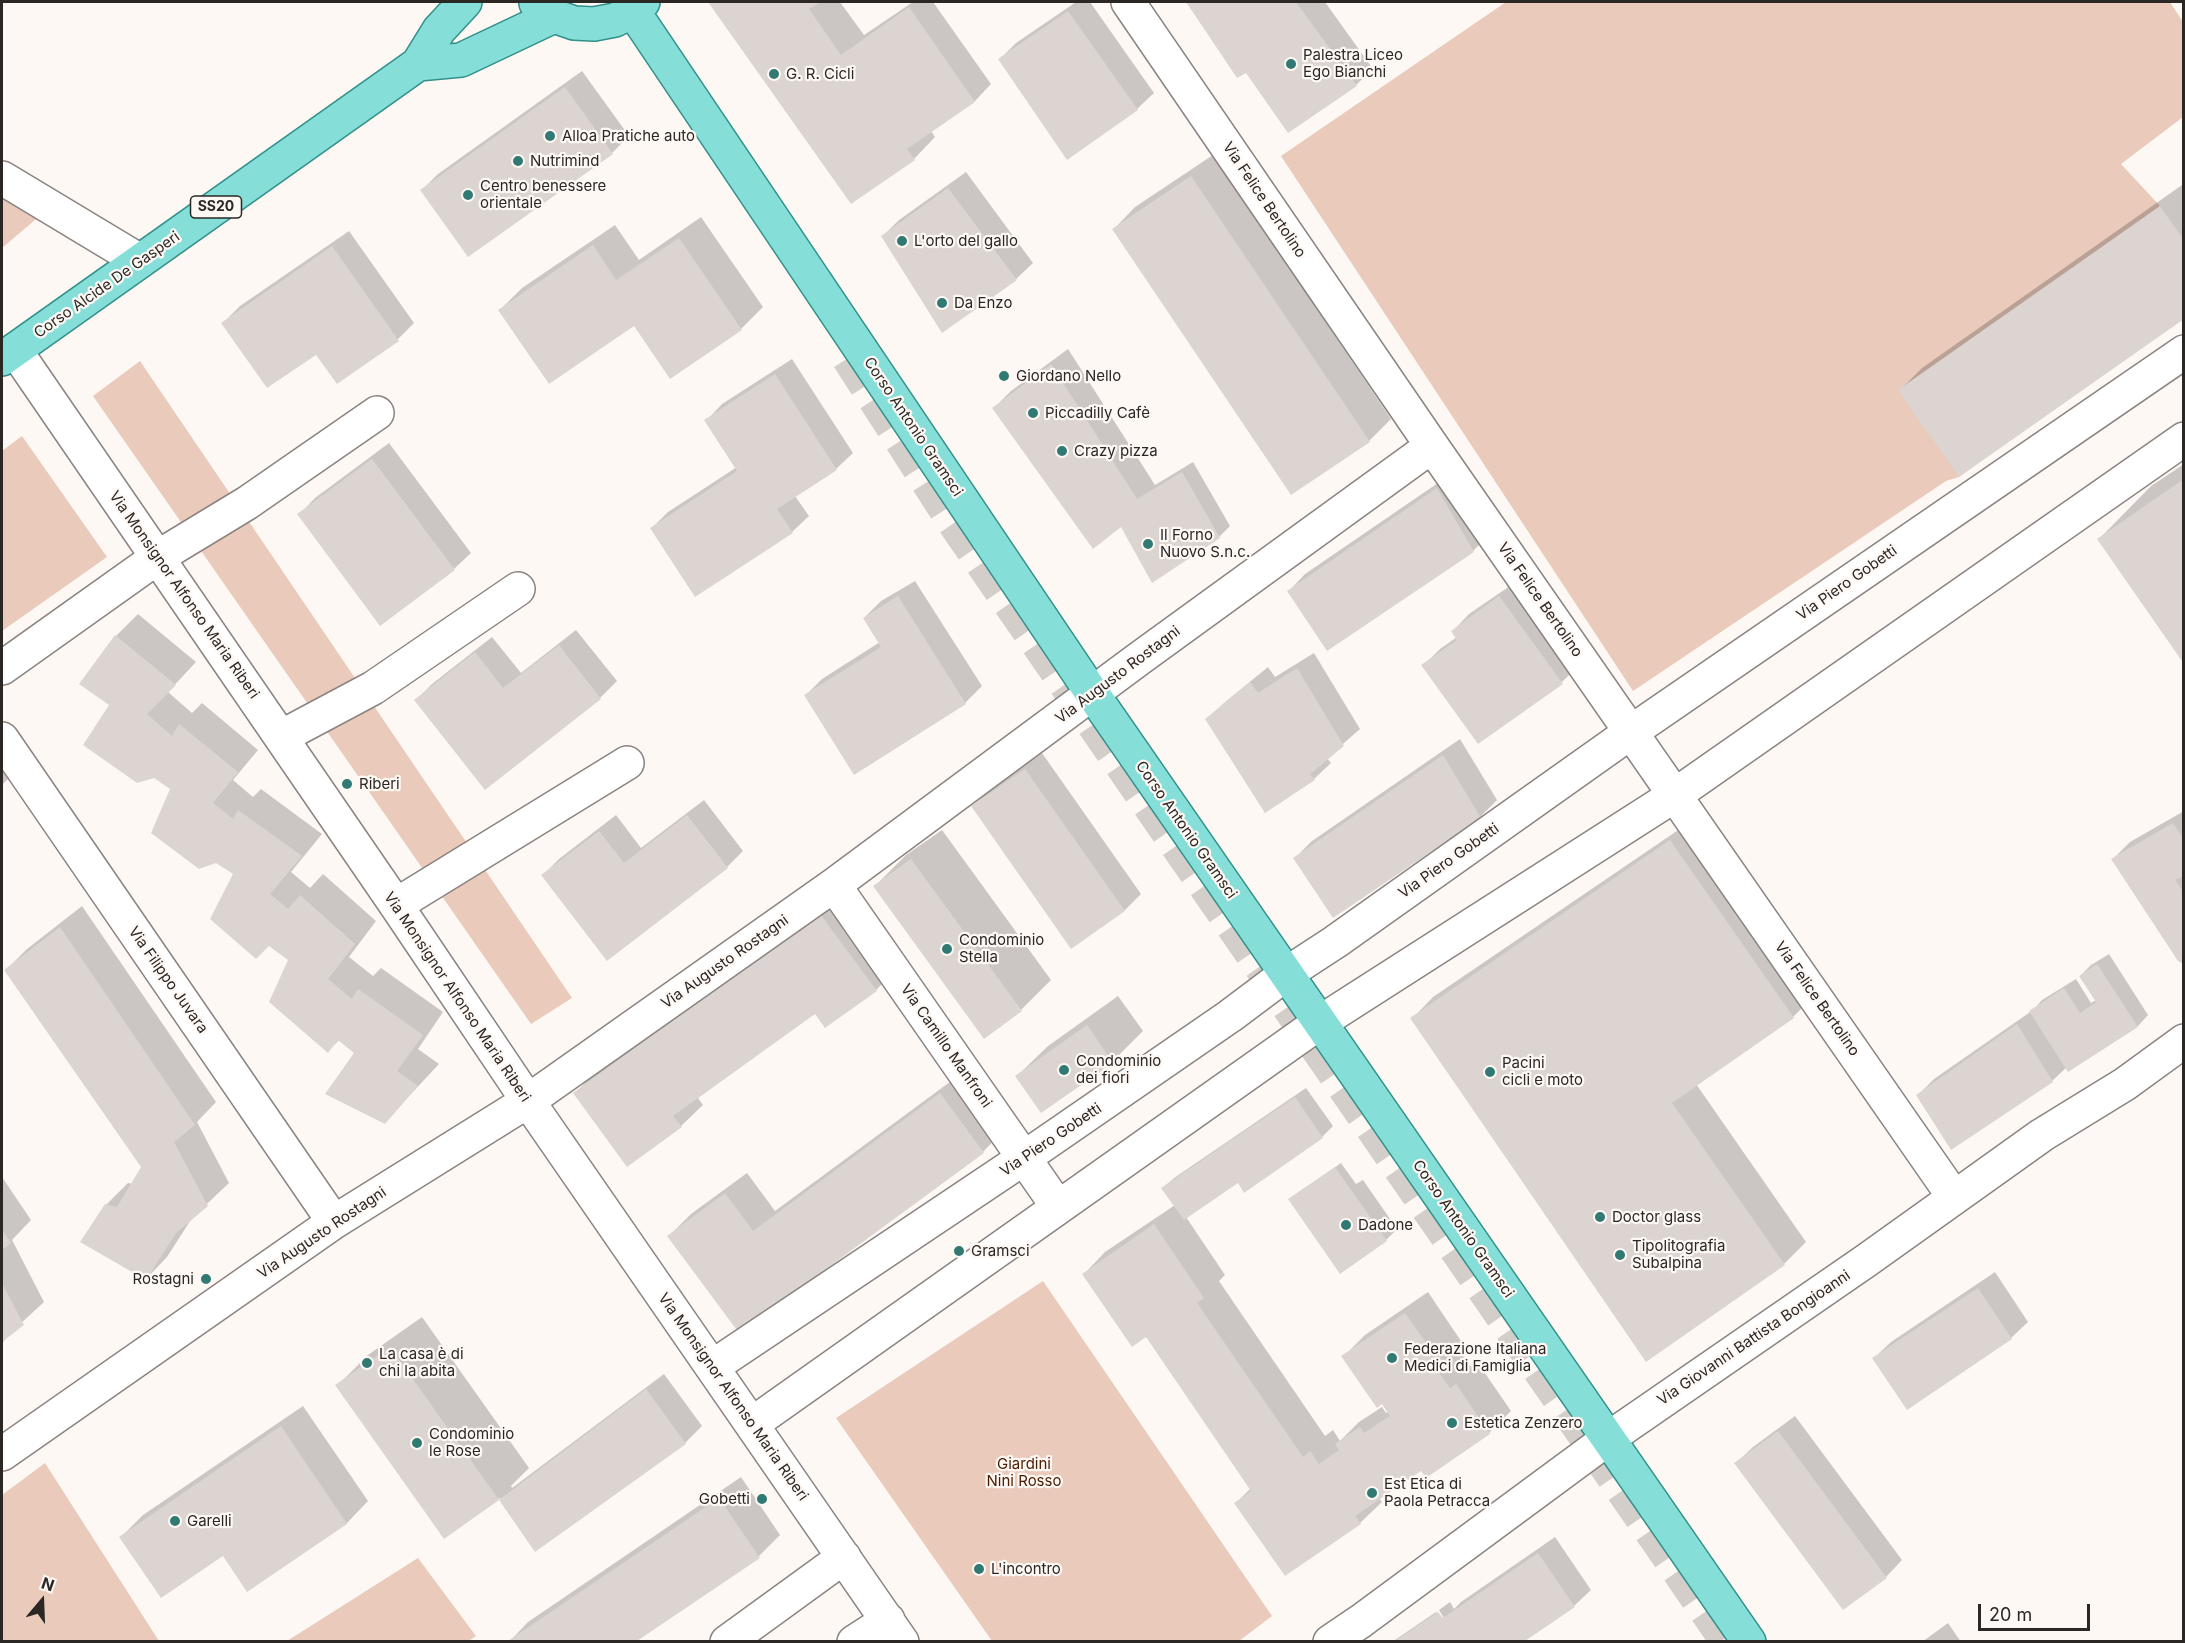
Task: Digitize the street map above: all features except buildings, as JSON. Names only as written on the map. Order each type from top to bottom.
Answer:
[{"type":"main road","name":"Corso Alcide De Gasperi","points":[[8,355],[418,64],[439,30],[465,2]]},
{"type":"main road","points":[[418,64],[461,60],[544,9],[574,23],[594,24],[615,20],[638,6]]},
{"type":"main road","name":"Corso Antonio Gramsci","points":[[638,6],[1092,693],[1749,1641]]},
{"type":"street","name":"Via Felice Bertolino","points":[[1128,2],[1432,446],[1954,1197]]},
{"type":"street","points":[[2,178],[140,261]]},
{"type":"street","name":"Via Piero Gobetti","points":[[712,1367],[1024,1158],[1230,1016],[1286,974],[1335,942],[1631,732],[2184,352]]},
{"type":"street","name":"Via Monsignor Alfonso Maria Riberi","points":[[8,355],[158,557],[528,1101],[895,1631]]},
{"type":"street","points":[[2,668],[158,557],[247,503],[377,413]]},
{"type":"street","points":[[752,1424],[1319,1023],[1675,795],[2184,439]]},
{"type":"street","name":"Via Augusto Rostagni","points":[[2,1454],[334,1222],[528,1101],[834,885],[1092,693],[1432,446]]},
{"type":"street","points":[[281,737],[373,688],[518,589]]},
{"type":"street","name":"Via Filippo Juvara","points":[[2,739],[334,1222]]},
{"type":"street","points":[[396,905],[627,763]]},
{"type":"street","name":"Via Camillo Manfroni","points":[[834,885],[1058,1207]]},
{"type":"street","name":"Via Giovanni Battista Bongioanni","points":[[1330,1641],[1609,1438],[1868,1260],[2042,1135],[2125,1084],[2184,1041]]},
{"type":"street","points":[[727,1641],[844,1557]]},
{"type":"street","points":[[854,1641],[895,1631]]},
{"type":"green space","points":[[1506,2],[2170,2],[2183,22],[2183,117],[2121,164],[2160,206],[2183,240],[1959,477],[1946,481],[1633,691],[1281,156]]},
{"type":"green space","points":[[2,190],[42,214],[2,248]]},
{"type":"green space","points":[[140,361],[572,998],[531,1024],[93,396]]},
{"type":"green space","points":[[22,436],[107,557],[2,631],[2,451]]},
{"type":"green space","name":"Giardini Nini Rosso","points":[[1043,1281],[1272,1616],[1239,1641],[992,1641],[836,1418]]},
{"type":"green space","points":[[45,1463],[159,1641],[2,1641],[2,1495]]},
{"type":"green space","points":[[418,1558],[476,1636],[467,1642],[287,1641]]},
{"type":"tunnel","points":[[848,358],[953,522],[1727,1642]]},
{"type":"place","name":"Palestra Liceo Ego Bianchi","points":[[1291,64]]},
{"type":"place","name":"G. R. Cicli","points":[[774,74]]},
{"type":"place","name":"Alloa Pratiche auto","points":[[550,136]]},
{"type":"place","name":"Nutrimind","points":[[518,161]]},
{"type":"place","name":"Centro benessere orientale","points":[[468,195]]},
{"type":"place","name":"L'orto del gallo","points":[[902,241]]},
{"type":"place","name":"Da Enzo","points":[[942,303]]},
{"type":"place","name":"Giordano Nello","points":[[1004,376]]},
{"type":"place","name":"Piccadilly Cafè","points":[[1033,413]]},
{"type":"place","name":"Crazy pizza","points":[[1062,451]]},
{"type":"place","name":"Il Forno Nuovo S.n.c.","points":[[1148,544]]},
{"type":"place","name":"Riberi","points":[[347,784]]},
{"type":"place","name":"Condominio Stella","points":[[947,949]]},
{"type":"place","name":"Condominio dei fiori","points":[[1064,1070]]},
{"type":"place","name":"Pacini cicli e moto","points":[[1490,1072]]},
{"type":"place","name":"Doctor glass","points":[[1600,1217]]},
{"type":"place","name":"Dadone","points":[[1346,1225]]},
{"type":"place","name":"Gramsci","points":[[959,1251]]},
{"type":"place","name":"Tipolitografia Subalpina","points":[[1620,1255]]},
{"type":"place","name":"Rostagni","points":[[206,1279]]},
{"type":"place","name":"Federazione Italiana Medici di Famiglia","points":[[1392,1358]]},
{"type":"place","name":"La casa è di chi la abita","points":[[367,1363]]},
{"type":"place","name":"Estetica Zenzero","points":[[1452,1423]]},
{"type":"place","name":"Condominio le Rose","points":[[417,1443]]},
{"type":"place","name":"Est Etica di Paola Petracca","points":[[1372,1493]]},
{"type":"place","name":"Gobetti","points":[[762,1499]]},
{"type":"place","name":"Garelli","points":[[175,1521]]},
{"type":"place","name":"L'incontro","points":[[979,1569]]}]
